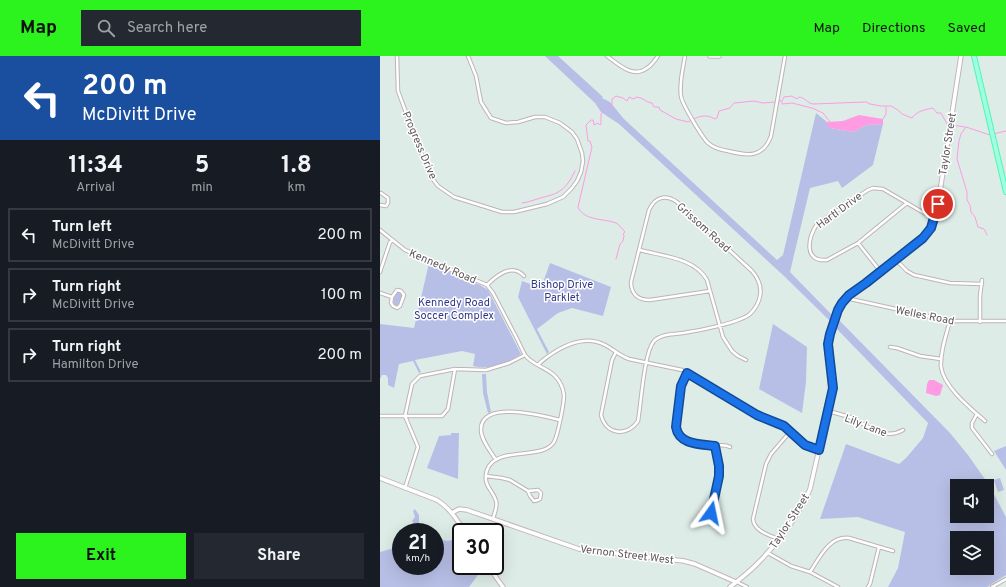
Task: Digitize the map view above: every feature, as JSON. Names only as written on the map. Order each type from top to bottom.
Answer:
[{"type":"main road","points":[[974,56],[1006,192]]},
{"type":"street","name":"Progress Drive","points":[[397,56],[398,91],[420,150],[432,178],[438,186],[454,197],[502,212],[514,212],[547,204],[563,198],[577,181],[581,172],[583,161],[577,139],[567,127],[553,119],[545,117],[535,117],[518,122],[506,123],[492,118],[481,102],[476,76],[468,56]]},
{"type":"street","points":[[607,56],[624,69],[635,72],[646,69],[658,56]]},
{"type":"street","points":[[686,56],[680,88],[681,96],[704,139],[713,146],[739,154],[751,155],[758,152],[768,144],[771,136],[785,56]]},
{"type":"street","points":[[710,56],[719,56]]},
{"type":"street","name":"Taylor Street","points":[[730,587],[768,553],[806,498],[813,479],[833,388],[828,344],[838,310],[846,298],[923,238],[931,228],[934,218],[961,56]]},
{"type":"street","points":[[380,188],[380,194],[388,198],[388,203],[386,206],[380,205]]},
{"type":"street","name":"Hartl Drive","points":[[907,203],[858,243],[827,260],[816,259],[809,250],[812,235],[817,224],[873,188],[883,189],[934,218]]},
{"type":"street","name":"Grissom Road","points":[[616,352],[612,360],[601,416],[603,423],[609,429],[621,432],[628,431],[634,427],[638,421],[646,363],[650,346],[658,338],[703,330],[743,318],[750,314],[759,300],[761,292],[760,284],[758,278],[752,271],[672,198],[658,198],[652,204],[631,282],[633,294],[638,298],[650,300],[710,291]]},
{"type":"street","name":"Kennedy Road","points":[[380,230],[405,250],[487,285],[493,293],[525,356],[554,375],[560,382],[564,400],[555,441],[551,446],[546,450],[514,454],[496,460]]},
{"type":"street","points":[[380,272],[390,242],[393,240]]},
{"type":"street","points":[[858,243],[881,272]]},
{"type":"street","points":[[640,250],[692,264],[704,273],[727,345],[738,356],[746,360]]},
{"type":"street","points":[[896,260],[907,271],[914,275],[950,283],[982,282],[980,296],[980,322]]},
{"type":"street","points":[[487,285],[498,275],[509,270],[520,272],[524,276]]},
{"type":"street","points":[[397,290],[401,290],[404,293],[402,302],[398,307],[392,305],[392,297],[397,290]]},
{"type":"street","points":[[380,293],[392,297]]},
{"type":"street","name":"Welles Road","points":[[846,298],[849,300],[950,321],[1006,321]]},
{"type":"street","points":[[950,321],[941,359],[946,380],[951,388],[985,421]]},
{"type":"street","points":[[538,365],[562,346],[580,341],[597,342],[629,359],[673,368],[687,373],[757,415],[784,426],[805,445],[819,450]]},
{"type":"street","points":[[890,347],[920,356],[941,359]]},
{"type":"street","points":[[405,488],[418,447],[405,416],[412,384],[420,376],[455,369],[486,370],[525,356]]},
{"type":"street","points":[[380,416],[442,416],[448,409],[455,369]]},
{"type":"street","points":[[687,373],[681,386],[676,427],[677,432],[680,437],[696,444],[715,446],[726,445],[730,447]]},
{"type":"street","points":[[493,519],[497,506],[496,500],[487,485],[486,476],[491,464],[496,460],[485,442],[481,431],[482,423],[485,418],[492,413],[518,411],[560,420]]},
{"type":"street","name":"Lily Lane","points":[[828,411],[850,418],[881,433],[893,435],[903,430]]},
{"type":"street","points":[[977,414],[972,423],[972,428],[992,454]]},
{"type":"street","points":[[778,539],[756,528],[753,525],[753,520],[766,464],[771,454],[790,432]]},
{"type":"street","points":[[708,521],[719,476],[719,466],[715,446]]},
{"type":"street","points":[[486,476],[510,480],[528,491],[531,499],[540,499],[540,491],[534,489],[528,491]]},
{"type":"street","points":[[380,478],[437,500],[444,504],[459,523]]},
{"type":"street","name":"Vernon Street West","points":[[452,513],[455,510],[463,509],[583,550],[684,561],[695,564],[736,582]]},
{"type":"street","points":[[810,572],[830,543],[835,539],[842,537],[893,551]]},
{"type":"street","points":[[868,587],[879,547]]},
{"type":"street","points":[[768,553],[791,566],[810,572],[838,587]]},
{"type":"street","points":[[494,575],[503,587]]},
{"type":"street","points":[[992,587],[1006,579]]},
{"type":"street","points":[[736,582],[747,587]]},
{"type":"green space","points":[[545,56],[558,56],[603,97],[602,98],[610,102],[624,119],[777,260],[783,255],[816,113],[827,122],[830,128],[853,132],[866,125],[883,124],[873,165],[842,188],[838,181],[810,188],[790,272],[833,316],[831,322],[784,276],[619,124],[601,112],[595,103]]},
{"type":"green space","name":"Kennedy Road Soccer Complex","points":[[429,263],[480,285],[488,290],[521,354],[510,361],[492,367],[479,367],[473,366],[475,354],[462,351],[415,360],[421,372],[419,373],[413,361],[399,364],[394,388],[388,385],[388,378],[386,375],[382,375],[380,379],[380,324],[414,328]]},
{"type":"green space","name":"Bishop Drive Parklet","points":[[550,263],[611,287],[603,316],[572,308],[558,313],[537,329],[549,352],[547,354],[518,297],[522,281],[541,288]]},
{"type":"green space","points":[[398,292],[401,293],[402,296],[399,304],[396,306],[393,303]]},
{"type":"green space","points":[[837,318],[950,433],[985,479],[950,479],[950,523],[994,523],[994,494],[1006,517],[1006,575],[987,587],[888,587],[898,568],[905,532],[858,517],[820,519],[846,444],[899,464],[923,438],[928,423],[834,326]]},
{"type":"green space","points":[[773,324],[807,347],[806,382],[802,413],[759,389]]},
{"type":"green space","points":[[482,374],[486,374],[487,392],[491,412],[488,413],[483,393]]},
{"type":"green space","points":[[451,433],[459,433],[458,479],[427,468],[439,436],[451,435]]},
{"type":"green space","points":[[1006,446],[1006,470],[994,451]]},
{"type":"green space","points":[[1000,478],[1004,490],[998,492],[994,480]]},
{"type":"green space","points":[[415,509],[419,515],[419,523],[413,523],[412,521],[415,517],[413,511]]},
{"type":"green space","points":[[444,540],[452,540],[452,575],[478,575],[469,587],[380,587],[380,552],[392,549],[392,575],[444,575]]},
{"type":"shaded area","points":[[859,115],[883,119],[883,124],[866,125],[853,132],[830,128],[827,125],[827,122],[843,121]]},
{"type":"shaded area","points":[[929,380],[934,380],[943,385],[940,395],[936,396],[926,393]]},
{"type":"waterway","points":[[610,106],[612,105],[612,99],[616,96],[627,101],[629,97],[634,99],[636,97],[641,98],[652,103],[654,107],[659,107],[660,110],[676,119],[688,122],[704,116],[715,119],[717,118],[719,111],[730,108],[734,103],[754,101],[763,103],[776,102]]},
{"type":"waterway","points":[[779,101],[782,101],[784,97],[792,96],[797,99],[799,97],[805,99],[809,103],[813,104],[866,102],[881,106],[891,106],[902,114],[912,118],[918,112],[933,108],[937,113],[941,113],[947,124]]},
{"type":"waterway","points":[[782,102],[782,104],[792,103],[812,108],[823,113],[830,122]]},
{"type":"waterway","points":[[883,119],[886,114],[886,107]]},
{"type":"waterway","points":[[604,110],[601,114],[600,125],[598,123],[594,125],[593,120],[586,125],[588,141],[590,141],[592,147],[578,207],[589,217],[615,223],[625,232],[623,234],[623,241],[620,244],[616,259]]},
{"type":"waterway","points":[[952,125],[965,127]]},
{"type":"waterway","points":[[987,235],[984,229],[978,227],[975,217],[971,212],[970,205],[967,200],[967,192],[957,159],[959,141],[961,134],[966,127],[990,135]]},
{"type":"waterway","points":[[993,134],[1006,131]]},
{"type":"waterway","points":[[522,203],[555,194],[560,191],[575,171]]},
{"type":"route","points":[[711,513],[719,476],[719,466],[715,446],[696,444],[683,439],[677,432],[676,427],[681,386],[687,373],[757,415],[784,426],[805,445],[819,450],[833,388],[828,344],[838,310],[849,295],[923,238],[931,228],[938,204]]}]
